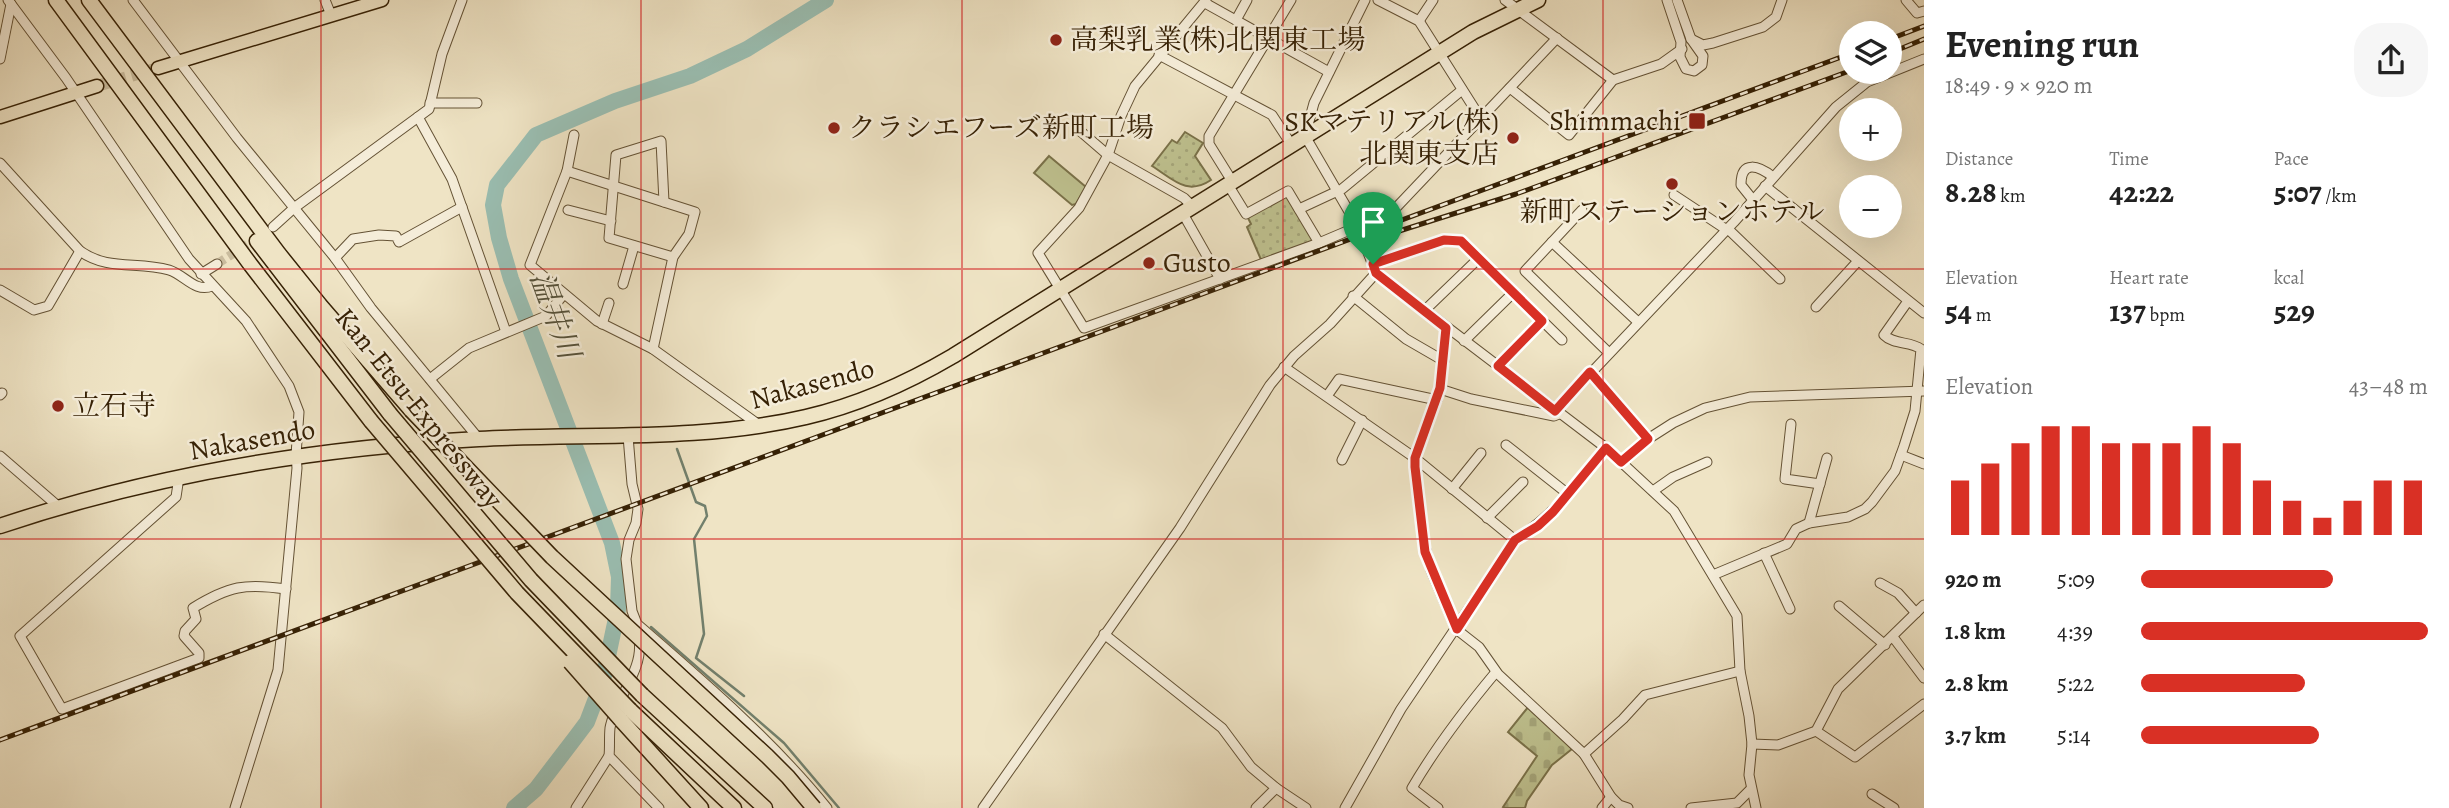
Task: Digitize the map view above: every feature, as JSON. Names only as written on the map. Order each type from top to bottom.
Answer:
[{"type":"highway","name":"Kan-Etsu Expressway","points":[[56,0],[250,264],[371,421],[494,575],[626,715]]},
{"type":"highway","name":"Kan-Etsu Expressway","points":[[80,0],[308,309],[390,414],[531,580],[642,695],[765,808]]},
{"type":"highway","points":[[89,0],[279,254],[411,410],[552,557],[767,756],[814,808]]},
{"type":"highway","name":"Nakasendo","points":[[0,526],[179,477],[296,455],[479,439],[693,433],[760,426],[841,407],[910,380],[1062,290],[1229,182],[1439,53],[1518,8],[1538,0]]},
{"type":"highway","points":[[626,715],[701,808]]},
{"type":"highway","points":[[626,715],[734,808]]},
{"type":"main road","points":[[158,68],[382,0]]},
{"type":"main road","points":[[0,117],[97,86]]},
{"type":"street","points":[[132,0],[178,62],[335,258],[371,308],[479,439]]},
{"type":"street","points":[[326,0],[331,16]]},
{"type":"street","points":[[273,228],[294,208],[429,109],[442,54],[462,0]]},
{"type":"street","points":[[1236,20],[1247,0]]},
{"type":"street","points":[[1291,0],[1208,139],[1246,215],[1288,191],[1319,243]]},
{"type":"street","points":[[1365,0],[1314,103],[1305,136],[1358,227],[1375,269],[1424,311],[1606,448],[1674,511],[1737,616],[1740,671],[1752,744],[1749,775],[1756,808]]},
{"type":"street","points":[[1378,0],[1419,21],[1481,119]]},
{"type":"street","points":[[1419,21],[1433,0]]},
{"type":"street","points":[[1505,0],[1613,80]]},
{"type":"street","points":[[1667,0],[1682,49],[1680,57],[1686,69]]},
{"type":"street","points":[[1677,0],[1691,39],[1703,56],[1702,65]]},
{"type":"street","points":[[1691,39],[1703,44],[1713,43],[1766,26],[1776,17],[1782,0]]},
{"type":"street","points":[[1906,0],[1917,13],[1924,11]]},
{"type":"street","points":[[0,59],[9,2]]},
{"type":"street","points":[[9,2],[201,274],[246,321],[289,386],[299,412],[297,468],[278,670],[235,808]]},
{"type":"street","points":[[1329,72],[1205,2],[1135,86],[1121,116],[1108,155],[1079,208],[1038,253],[1084,328],[1319,243],[1392,212],[1557,38]]},
{"type":"street","points":[[1661,64],[1694,71],[1702,65],[1713,43]]},
{"type":"street","points":[[1510,88],[1569,135],[1613,80],[1661,64],[1682,49]]},
{"type":"street","points":[[1159,55],[1272,116],[1291,144]]},
{"type":"street","points":[[1440,388],[1471,399],[1543,414],[1557,413],[1608,352],[1727,229],[1836,107],[1867,82],[1924,59]]},
{"type":"street","points":[[1299,209],[1342,189],[1462,90]]},
{"type":"street","points":[[430,103],[477,103]]},
{"type":"street","points":[[418,117],[452,179],[507,332]]},
{"type":"street","points":[[1079,130],[1108,155],[1184,198],[1220,279]]},
{"type":"street","points":[[574,135],[567,171],[530,265],[602,324],[653,349],[760,426]]},
{"type":"street","points":[[664,202],[661,141],[616,155],[609,238],[673,257]]},
{"type":"street","points":[[0,163],[80,250],[92,259],[104,263],[153,266],[183,276],[199,288],[212,286]]},
{"type":"street","points":[[1753,200],[1741,185],[1746,170],[1750,167],[1759,168],[1773,177]]},
{"type":"street","points":[[567,171],[695,212],[689,234],[673,257],[653,349]]},
{"type":"street","points":[[1765,187],[1924,313]]},
{"type":"street","points":[[1674,195],[1727,229],[1780,279]]},
{"type":"street","points":[[335,258],[354,239],[379,235],[396,236],[399,242],[463,207]]},
{"type":"street","points":[[568,209],[611,221]]},
{"type":"street","points":[[1582,210],[1525,271],[1608,352]]},
{"type":"street","points":[[983,808],[1180,528],[1284,367],[1330,324],[1375,269],[1444,240],[1461,241],[1562,340]]},
{"type":"street","points":[[1552,242],[1637,322]]},
{"type":"street","points":[[623,284],[634,246]]},
{"type":"street","points":[[0,290],[34,310],[48,306],[80,250]]},
{"type":"street","points":[[1424,311],[1478,259]]},
{"type":"street","points":[[1816,307],[1858,261]]},
{"type":"street","points":[[201,274],[217,264]]},
{"type":"street","points":[[1464,341],[1513,293]]},
{"type":"street","points":[[430,379],[469,348],[551,312],[564,295]]},
{"type":"street","points":[[1353,296],[1406,340],[1444,361]]},
{"type":"street","points":[[1713,575],[1787,544],[1796,529],[1809,523],[1848,517],[1865,509],[1889,480],[1901,456],[1921,391],[1921,349],[1892,341],[1884,335],[1908,301]]},
{"type":"street","points":[[602,324],[609,303]]},
{"type":"street","points":[[1498,366],[1542,321]]},
{"type":"street","points":[[1446,328],[1440,388],[1415,458],[1425,552],[1457,629],[1479,648],[1496,672],[1584,754],[1611,797],[1619,805],[1628,808]]},
{"type":"street","points":[[1284,367],[1415,458],[1515,540]]},
{"type":"street","points":[[1590,372],[1648,439]]},
{"type":"street","points":[[1327,396],[1339,379],[1437,400]]},
{"type":"street","points":[[1621,462],[1672,423],[1705,408],[1750,397],[1921,391]]},
{"type":"street","points":[[1342,460],[1362,420]]},
{"type":"street","points":[[1791,424],[1785,479],[1820,484]]},
{"type":"street","points":[[576,808],[609,756],[610,727],[641,649],[632,611],[626,559],[638,509],[632,485],[628,436]]},
{"type":"street","points":[[1506,445],[1568,494]]},
{"type":"street","points":[[1345,808],[1401,709],[1515,540],[1538,526],[1606,448]]},
{"type":"street","points":[[1452,489],[1481,453]]},
{"type":"street","points":[[0,456],[60,508]]},
{"type":"street","points":[[1901,456],[1924,464]]},
{"type":"street","points":[[1809,523],[1827,458]]},
{"type":"street","points":[[1653,491],[1673,477],[1707,462]]},
{"type":"street","points":[[179,477],[176,497],[20,636],[62,709],[200,658],[199,653],[184,636],[185,631],[196,619],[193,608],[217,594],[249,585],[286,589]]},
{"type":"street","points":[[1487,518],[1523,482]]},
{"type":"street","points":[[1765,553],[1790,609]]},
{"type":"street","points":[[1880,583],[1898,593],[1916,613]]},
{"type":"street","points":[[1752,744],[1777,745],[1816,731],[1838,689],[1924,605]]},
{"type":"street","points":[[1839,606],[1885,645]]},
{"type":"street","points":[[636,624],[764,737],[798,772],[827,808]]},
{"type":"street","points":[[1104,634],[1222,728],[1246,762],[1276,788],[1306,808]]},
{"type":"street","points":[[1893,637],[1924,678]]},
{"type":"street","points":[[1584,754],[1645,695],[1740,671]]},
{"type":"street","points":[[1438,808],[1412,788],[1459,716],[1496,672]]},
{"type":"street","points":[[1816,731],[1855,757],[1884,732],[1924,704]]},
{"type":"street","points":[[609,756],[659,808]]},
{"type":"street","points":[[1256,808],[1276,788]]},
{"type":"street","points":[[1691,808],[1737,803],[1751,789]]},
{"type":"street","points":[[1872,794],[1894,808]]},
{"type":"street","points":[[1602,808],[1611,797]]},
{"type":"green space","points":[[1185,132],[1203,143],[1195,156],[1211,180],[1195,187],[1174,181],[1152,166],[1172,140],[1177,143]]},
{"type":"green space","points":[[1049,156],[1086,187],[1076,204],[1072,205],[1034,173]]},
{"type":"green space","points":[[1288,193],[1317,242],[1262,262],[1247,227],[1251,224],[1247,216]]},
{"type":"green space","points":[[1529,706],[1572,749],[1552,765],[1525,808],[1505,808],[1503,807],[1537,756],[1508,732]]},
{"type":"waterway","name":"温井川","points":[[514,808],[536,789],[587,722],[603,680],[618,609],[619,577],[612,543],[511,279],[493,205],[497,185],[536,135],[615,101],[690,76],[747,49],[826,0]]},
{"type":"waterway","points":[[677,449],[696,502],[705,506],[707,516],[694,539],[704,634],[696,658],[744,696]]},
{"type":"waterway","name":"温井川","points":[[618,597],[625,603]]},
{"type":"waterway","points":[[651,627],[784,743],[839,808]]},
{"type":"tunnel","points":[[97,86],[158,68]]},
{"type":"tunnel","points":[[217,264],[260,236]]},
{"type":"railway","points":[[1902,34],[1924,26]]},
{"type":"railway","points":[[1902,48],[1924,39]]},
{"type":"railway","points":[[0,740],[1839,58]]},
{"type":"railway","points":[[1396,232],[1516,194],[1839,75]]},
{"type":"place","name":"高梨乳業(株)北関東工場","points":[[1056,40]]},
{"type":"place","name":"Shimmachi","points":[[1697,121]]},
{"type":"place","name":"クラシエフーズ新町工場","points":[[834,128]]},
{"type":"place","name":"SKマテリアル(株) 北関東支店","points":[[1513,138]]},
{"type":"place","name":"新町ステーションホテル","points":[[1672,184]]},
{"type":"place","name":"Gusto","points":[[1149,263]]},
{"type":"place","name":"立石寺","points":[[58,406]]},
{"type":"route","points":[[1444,240],[1461,241],[1542,321],[1498,366],[1555,411],[1590,372],[1648,439],[1621,462],[1606,448],[1553,512],[1538,526],[1515,540],[1457,629],[1425,552],[1415,467],[1415,458],[1440,388],[1446,328],[1376,273],[1373,264],[1444,240]]}]
